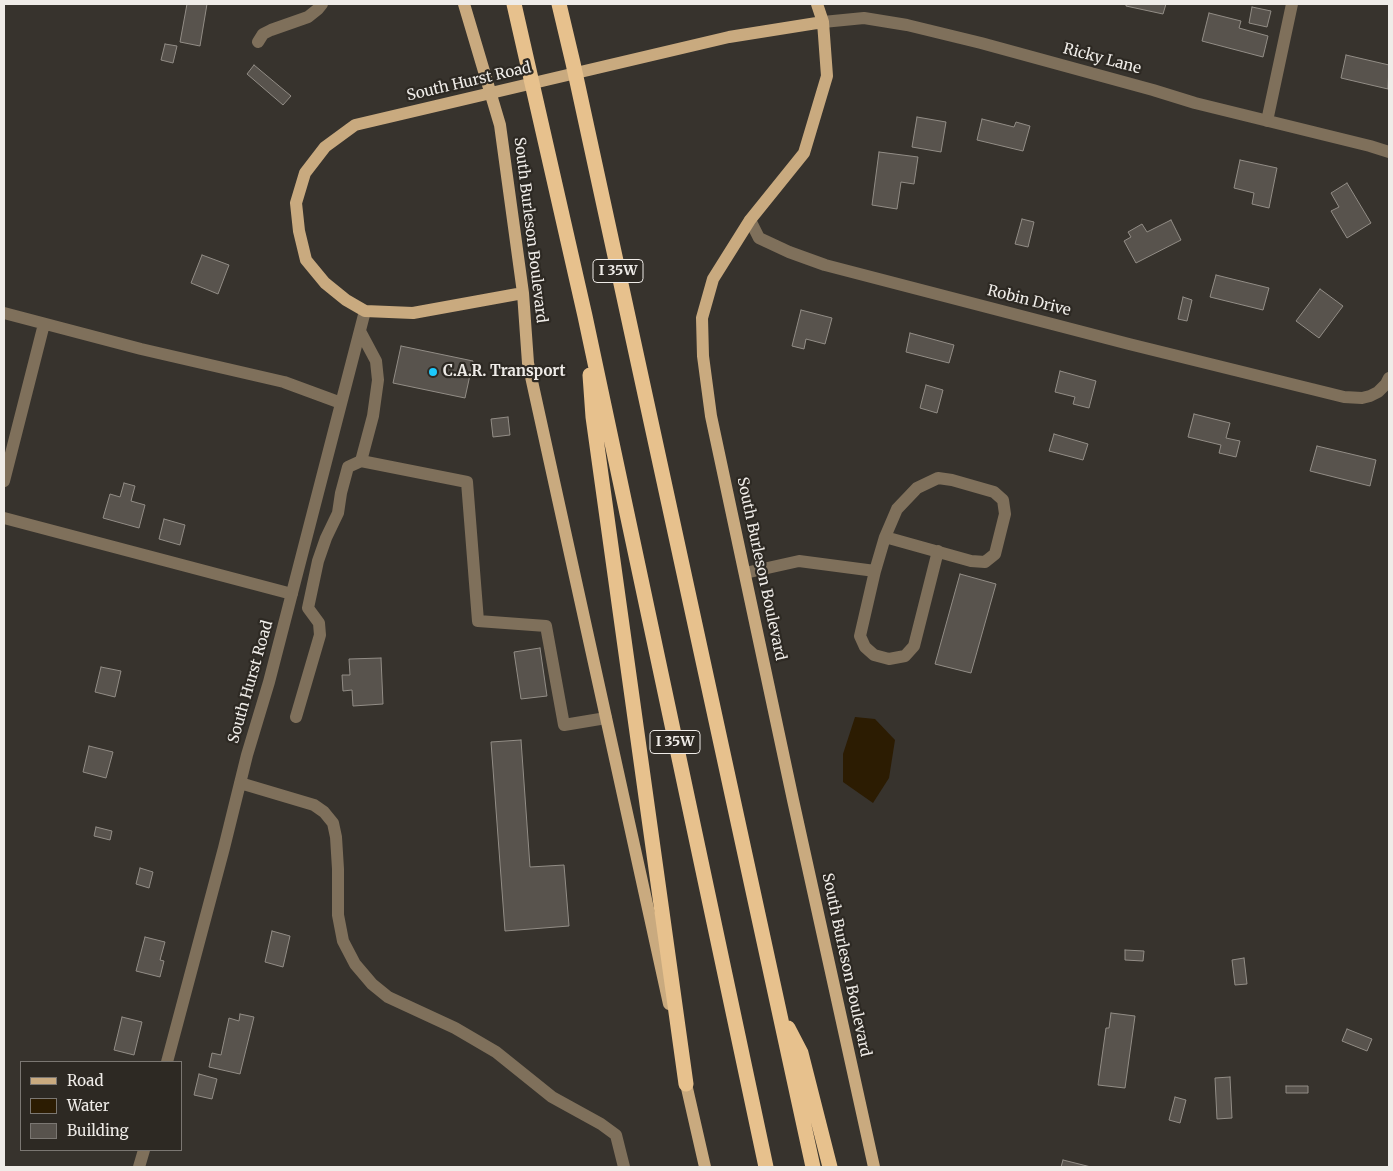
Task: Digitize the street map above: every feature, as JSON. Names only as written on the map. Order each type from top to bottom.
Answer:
[{"type":"highway","name":"I 35W","points":[[514,4],[585,316],[766,1167]]},
{"type":"highway","name":"I 35W","points":[[559,4],[813,1167]]},
{"type":"highway","points":[[585,316],[593,417],[686,1084]]},
{"type":"highway","points":[[780,1012],[801,1053],[830,1167]]},
{"type":"main road","name":"South Burleson Boulevard","points":[[464,4],[500,125],[523,293],[528,363],[704,1167]]},
{"type":"main road","name":"South Burleson Boulevard","points":[[817,4],[823,22],[827,76],[804,152],[750,220],[713,279],[702,318],[703,356],[711,416],[874,1167]]},
{"type":"main road","name":"South Hurst Road","points":[[523,293],[413,313],[365,310],[346,300],[325,283],[306,260],[299,231],[296,204],[305,173],[325,147],[355,125],[729,37],[823,22]]},
{"type":"street","points":[[258,42],[263,34],[308,17],[318,10],[322,4]]},
{"type":"street","points":[[1267,121],[1292,4]]},
{"type":"street","name":"Ricky Lane","points":[[823,22],[864,18],[907,25],[981,43],[1195,103],[1389,152]]},
{"type":"street","name":"Robin Drive","points":[[750,220],[759,238],[789,252],[825,265],[1129,344],[1344,396],[1362,398],[1370,396],[1378,392],[1389,378]]},
{"type":"street","name":"South Hurst Road","points":[[167,1061],[247,755],[269,682],[365,310]]},
{"type":"street","points":[[4,313],[141,349],[284,382],[341,403]]},
{"type":"street","points":[[4,481],[44,324]]},
{"type":"street","points":[[360,331],[376,361],[378,380],[373,416],[360,461]]},
{"type":"street","points":[[296,717],[320,634],[319,623],[308,608],[318,561],[338,513],[348,467],[360,461],[467,482],[478,621],[546,626],[564,725],[606,718]]},
{"type":"street","points":[[886,537],[985,562],[994,554],[1005,514],[1002,500],[994,492],[938,478],[917,488],[897,508],[886,537],[875,571],[860,636],[865,647],[874,655],[889,660],[906,656],[914,646],[938,551]]},
{"type":"street","points":[[4,518],[292,594]]},
{"type":"street","points":[[745,573],[799,561],[875,571]]},
{"type":"street","points":[[240,783],[314,805],[324,812],[333,823],[338,869],[338,915],[343,941],[355,964],[372,984],[388,997],[456,1028],[496,1052],[552,1097],[601,1124],[616,1135],[624,1167]]},
{"type":"street","points":[[139,1167],[144,1151]]},
{"type":"water","points":[[855,717],[875,719],[895,740],[889,778],[873,803],[843,782],[843,754]]},
{"type":"building","points":[[187,4],[207,4],[200,46],[180,42]]},
{"type":"building","points":[[1126,4],[1166,4],[1163,14],[1126,6]]},
{"type":"building","points":[[1252,7],[1271,11],[1267,27],[1249,23]]},
{"type":"building","points":[[1209,13],[1241,21],[1239,28],[1268,36],[1263,57],[1202,41]]},
{"type":"building","points":[[165,44],[177,46],[173,63],[161,60]]},
{"type":"building","points":[[1346,55],[1389,65],[1388,89],[1341,78]]},
{"type":"building","points":[[254,65],[291,96],[283,105],[247,74]]},
{"type":"building","points":[[917,117],[946,122],[941,152],[912,147]]},
{"type":"building","points":[[982,119],[1014,127],[1016,122],[1030,126],[1023,151],[977,140]]},
{"type":"building","points":[[879,152],[918,157],[914,184],[901,182],[897,209],[872,205]]},
{"type":"building","points":[[1240,160],[1277,168],[1269,208],[1252,204],[1254,193],[1234,188]]},
{"type":"building","points":[[1347,183],[1371,223],[1347,238],[1331,211],[1339,207],[1331,193]]},
{"type":"building","points":[[1022,219],[1034,222],[1028,247],[1015,244]]},
{"type":"building","points":[[1171,220],[1181,240],[1136,263],[1124,241],[1131,237],[1128,232],[1142,224],[1147,232]]},
{"type":"building","points":[[202,255],[229,265],[218,294],[191,283]]},
{"type":"building","points":[[1216,275],[1269,288],[1263,310],[1210,297]]},
{"type":"building","points":[[1320,289],[1343,306],[1319,338],[1296,321]]},
{"type":"building","points":[[1183,297],[1192,300],[1187,321],[1178,319]]},
{"type":"building","points":[[801,310],[832,318],[825,344],[806,339],[804,349],[792,346]]},
{"type":"building","points":[[910,333],[954,345],[949,363],[906,352]]},
{"type":"building","name":"C.A.R. Transport","points":[[401,346],[473,361],[465,398],[393,383]]},
{"type":"building","points":[[1060,371],[1096,381],[1089,408],[1073,404],[1075,397],[1055,392]]},
{"type":"building","points":[[926,385],[943,390],[937,413],[920,408]]},
{"type":"building","points":[[1194,414],[1230,423],[1226,438],[1240,441],[1236,457],[1219,453],[1221,445],[1188,437]]},
{"type":"building","points":[[508,417],[510,435],[493,437],[491,419]]},
{"type":"building","points":[[1054,434],[1088,444],[1083,460],[1049,451]]},
{"type":"building","points":[[1317,446],[1376,460],[1370,486],[1310,471]]},
{"type":"building","points":[[124,483],[135,486],[131,501],[145,505],[139,528],[103,518],[110,494],[120,497]]},
{"type":"building","points":[[164,519],[185,525],[180,545],[159,539]]},
{"type":"building","points":[[960,574],[996,584],[971,673],[935,664]]},
{"type":"building","points":[[540,648],[547,696],[521,699],[514,652]]},
{"type":"building","points":[[381,658],[383,704],[353,706],[352,690],[343,691],[342,675],[350,675],[349,659]]},
{"type":"building","points":[[101,667],[121,671],[115,697],[95,692]]},
{"type":"building","points":[[521,740],[530,867],[564,865],[569,926],[505,931],[491,742]]},
{"type":"building","points":[[89,746],[113,752],[106,778],[83,772]]},
{"type":"building","points":[[96,827],[112,831],[110,840],[94,836]]},
{"type":"building","points":[[140,868],[153,872],[149,888],[136,884]]},
{"type":"building","points":[[272,931],[290,936],[283,967],[265,962]]},
{"type":"building","points":[[145,937],[165,942],[160,960],[164,961],[160,977],[136,971]]},
{"type":"building","points":[[1125,950],[1144,951],[1143,961],[1125,960]]},
{"type":"building","points":[[1244,958],[1247,984],[1235,985],[1232,960]]},
{"type":"building","points":[[1111,1013],[1135,1016],[1125,1088],[1098,1085],[1106,1028],[1109,1028]]},
{"type":"building","points":[[240,1014],[254,1017],[240,1074],[209,1067],[212,1053],[221,1055],[229,1018],[239,1021]]},
{"type":"building","points":[[122,1017],[142,1022],[134,1055],[114,1050]]},
{"type":"building","points":[[1347,1029],[1372,1039],[1367,1051],[1342,1041]]},
{"type":"building","points":[[199,1074],[217,1079],[212,1099],[194,1095]]},
{"type":"building","points":[[1230,1077],[1232,1118],[1217,1119],[1215,1078]]},
{"type":"building","points":[[1286,1086],[1308,1086],[1308,1093],[1286,1093]]},
{"type":"building","points":[[1175,1097],[1186,1100],[1180,1123],[1169,1120]]},
{"type":"building","points":[[1063,1160],[1091,1167],[1061,1167]]},
{"type":"place","name":"C.A.R. Transport","points":[[433,372]]}]
